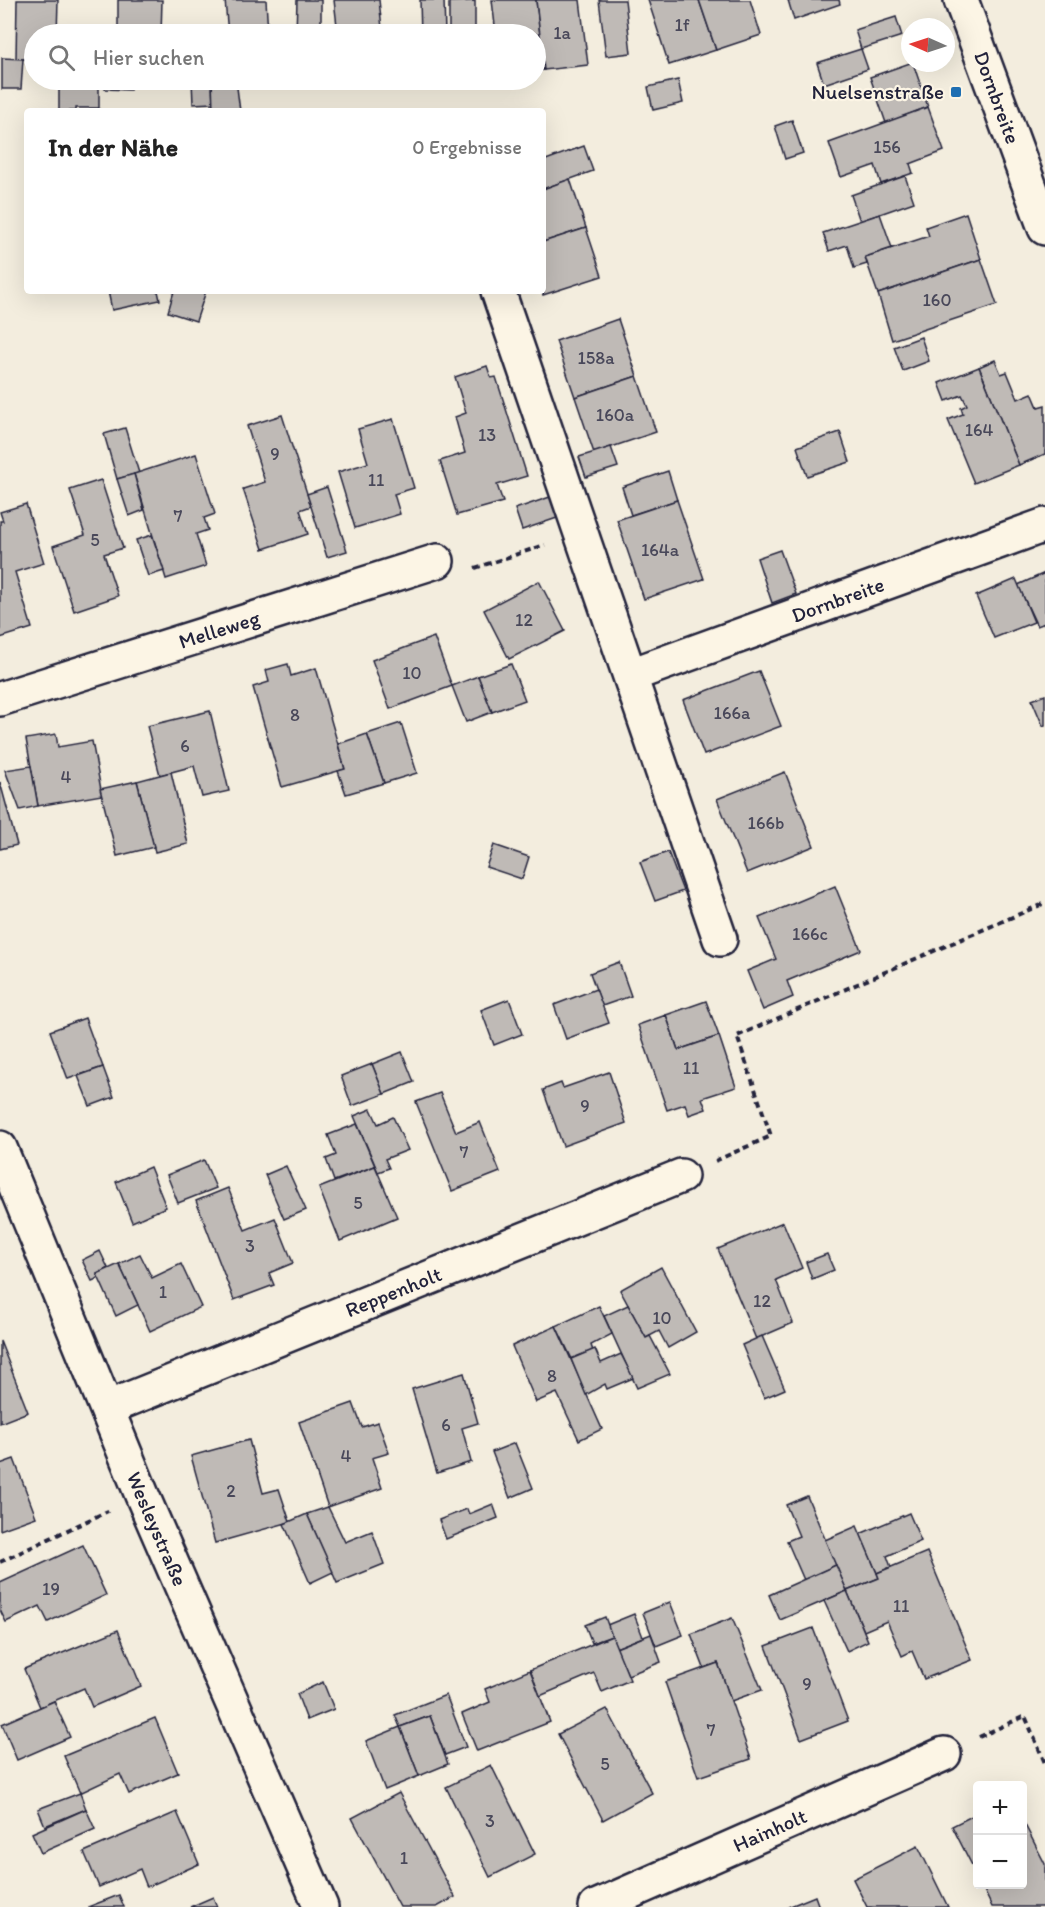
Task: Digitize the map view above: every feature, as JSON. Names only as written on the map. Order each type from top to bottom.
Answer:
[{"type":"street","name":"Dornbreite","points":[[961,0],[1045,228]]},
{"type":"street","points":[[499,294],[720,939]]},
{"type":"street","name":"Dornbreite","points":[[631,675],[1045,525]]},
{"type":"street","name":"Melleweg","points":[[0,699],[437,561]]},
{"type":"street","name":"Wesleystraße","points":[[0,1148],[142,1495],[321,1907]]},
{"type":"street","name":"Reppenholt","points":[[107,1408],[681,1176]]},
{"type":"street","name":"Hainholt","points":[[596,1907],[944,1754]]},
{"type":"path","points":[[437,561],[460,573],[551,544]]},
{"type":"path","points":[[681,1176],[771,1136],[736,1036],[1045,903]]},
{"type":"path","points":[[0,1562],[142,1495]]},
{"type":"path","points":[[944,1754],[1025,1716],[1045,1763]]},
{"type":"building","points":[[17,0],[58,0],[57,24],[24,24],[24,59],[16,59]]},
{"type":"building","points":[[118,0],[162,0],[161,24],[118,24]]},
{"type":"building","points":[[225,0],[266,0],[267,24],[227,24]]},
{"type":"building","points":[[297,0],[321,0],[321,24],[296,24]]},
{"type":"building","points":[[334,0],[379,0],[382,24],[337,24]]},
{"type":"building","points":[[420,0],[444,0],[445,24],[421,24]]},
{"type":"building","points":[[492,0],[536,0],[539,24],[495,24]]},
{"type":"building","points":[[536,0],[580,0],[588,65],[546,70],[546,24],[539,24]]},
{"type":"building","points":[[599,0],[625,0],[631,53],[606,56]]},
{"type":"building","points":[[648,0],[699,0],[716,50],[669,65]]},
{"type":"building","points":[[699,0],[750,0],[761,35],[716,50]]},
{"type":"building","points":[[788,0],[839,0],[840,4],[794,20]]},
{"type":"building","points":[[475,1],[475,24],[449,24],[449,2]]},
{"type":"building","points":[[896,17],[901,36],[861,49],[855,30]]},
{"type":"building","points":[[861,49],[868,69],[824,84],[817,63]]},
{"type":"building","points":[[2,58],[23,59],[21,89],[2,89]]},
{"type":"building","points":[[901,66],[901,72],[916,72],[928,107],[886,123],[870,77]]},
{"type":"building","points":[[678,80],[683,103],[653,110],[648,87]]},
{"type":"building","points":[[59,90],[99,90],[99,108],[59,108]]},
{"type":"building","points":[[192,90],[212,90],[213,103],[193,104]]},
{"type":"building","points":[[212,90],[237,90],[240,108],[213,108]]},
{"type":"building","points":[[928,107],[944,151],[910,164],[913,173],[881,184],[875,165],[841,177],[829,143]]},
{"type":"building","points":[[792,120],[803,153],[785,159],[775,126]]},
{"type":"building","points":[[584,146],[593,171],[546,188],[546,160]]},
{"type":"building","points":[[905,176],[914,202],[860,221],[851,195]]},
{"type":"building","points":[[570,179],[586,228],[546,241],[546,188]]},
{"type":"building","points":[[966,213],[981,259],[878,294],[865,257],[929,236],[926,227]]},
{"type":"building","points":[[880,214],[892,248],[865,257],[867,264],[854,268],[847,245],[829,251],[823,233]]},
{"type":"building","points":[[586,228],[602,276],[543,295],[546,294],[546,241]]},
{"type":"building","points":[[981,259],[997,305],[892,340],[878,294]]},
{"type":"building","points":[[109,294],[159,294],[160,300],[112,310]]},
{"type":"building","points":[[173,294],[205,294],[196,321],[168,312]]},
{"type":"building","points":[[618,319],[637,376],[575,397],[556,341]]},
{"type":"building","points":[[921,337],[929,361],[903,371],[894,347]]},
{"type":"building","points":[[995,360],[1001,374],[1007,372],[1018,399],[1032,393],[1038,407],[1045,405],[1045,454],[1019,465],[979,367]]},
{"type":"building","points":[[487,366],[491,378],[496,377],[527,476],[497,485],[503,502],[457,515],[440,461],[465,453],[455,417],[466,413],[455,377]]},
{"type":"building","points":[[979,367],[1019,465],[974,483],[948,420],[963,414],[961,408],[967,405],[962,395],[946,401],[939,383]]},
{"type":"building","points":[[637,376],[656,432],[594,453],[575,397]]},
{"type":"building","points":[[282,415],[311,506],[300,510],[308,534],[263,549],[243,489],[265,482],[247,426]]},
{"type":"building","points":[[393,419],[414,488],[394,494],[400,514],[355,528],[338,472],[368,463],[358,429]]},
{"type":"building","points":[[125,428],[139,473],[117,479],[104,434]]},
{"type":"building","points":[[840,432],[850,462],[807,476],[797,447]]},
{"type":"building","points":[[611,447],[618,467],[586,477],[579,457]]},
{"type":"building","points":[[196,454],[215,514],[204,518],[208,530],[196,534],[206,566],[166,579],[134,474]]},
{"type":"building","points":[[668,471],[677,500],[631,515],[622,487]]},
{"type":"building","points":[[134,474],[144,510],[129,516],[117,479]]},
{"type":"building","points":[[101,480],[123,548],[104,554],[118,596],[74,611],[53,546],[85,535],[70,490]]},
{"type":"building","points":[[327,487],[347,551],[327,557],[307,494]]},
{"type":"building","points":[[550,497],[557,518],[522,530],[515,509]]},
{"type":"building","points":[[677,500],[704,579],[644,599],[617,520]]},
{"type":"building","points":[[26,504],[44,563],[15,572],[32,628],[0,638],[0,521],[3,521],[0,512]]},
{"type":"building","points":[[152,535],[164,571],[148,576],[136,540]]},
{"type":"building","points":[[780,550],[796,594],[772,603],[757,558]]},
{"type":"building","points":[[1045,573],[1045,623],[1037,626],[1018,585]]},
{"type":"building","points":[[1016,579],[1034,622],[994,638],[976,596]]},
{"type":"building","points":[[539,581],[565,631],[509,659],[484,610]]},
{"type":"building","points":[[434,637],[452,686],[390,709],[372,660]]},
{"type":"building","points":[[288,664],[291,676],[316,668],[345,769],[282,787],[253,687],[269,682],[266,670]]},
{"type":"building","points":[[511,664],[525,700],[492,712],[478,676]]},
{"type":"building","points":[[759,671],[781,726],[704,755],[683,700]]},
{"type":"building","points":[[478,676],[492,712],[466,722],[452,686]]},
{"type":"building","points":[[1045,695],[1045,725],[1043,726],[1032,700]]},
{"type":"building","points":[[210,711],[229,791],[202,797],[194,766],[160,775],[147,726]]},
{"type":"building","points":[[401,723],[417,773],[384,783],[367,734]]},
{"type":"building","points":[[56,734],[58,747],[92,741],[102,795],[38,806],[26,739]]},
{"type":"building","points":[[367,734],[384,783],[346,794],[338,771],[345,769],[338,744]]},
{"type":"building","points":[[31,766],[38,806],[20,810],[5,770]]},
{"type":"building","points":[[171,772],[188,844],[155,852],[137,781]]},
{"type":"building","points":[[785,772],[814,846],[747,873],[717,799]]},
{"type":"building","points":[[137,781],[154,847],[117,856],[100,789]]},
{"type":"building","points":[[0,782],[17,845],[0,849]]},
{"type":"building","points":[[494,845],[529,857],[522,879],[486,867]]},
{"type":"building","points":[[668,852],[683,891],[655,901],[640,862]]},
{"type":"building","points":[[835,886],[861,950],[787,981],[793,997],[763,1010],[747,971],[776,959],[759,918]]},
{"type":"building","points":[[619,962],[631,996],[602,1006],[590,973]]},
{"type":"building","points":[[596,989],[609,1023],[566,1039],[554,1005]]},
{"type":"building","points":[[509,999],[522,1034],[494,1045],[481,1010]]},
{"type":"building","points":[[706,1001],[719,1036],[678,1050],[666,1015]]},
{"type":"building","points":[[666,1015],[678,1050],[719,1036],[736,1087],[702,1098],[706,1109],[689,1115],[685,1104],[667,1110],[638,1025]]},
{"type":"building","points":[[85,1018],[103,1067],[68,1079],[50,1031]]},
{"type":"building","points":[[402,1052],[414,1082],[384,1094],[372,1064]]},
{"type":"building","points":[[372,1064],[384,1094],[352,1106],[341,1076]]},
{"type":"building","points":[[103,1067],[114,1097],[90,1106],[78,1076]]},
{"type":"building","points":[[609,1072],[626,1123],[563,1146],[543,1090],[561,1083],[563,1088]]},
{"type":"building","points":[[440,1093],[456,1132],[480,1122],[500,1172],[452,1191],[416,1102]]},
{"type":"building","points":[[371,1109],[378,1124],[393,1117],[408,1150],[385,1159],[389,1168],[378,1172],[354,1116]]},
{"type":"building","points":[[357,1124],[375,1166],[334,1181],[326,1159],[336,1155],[328,1135]]},
{"type":"building","points":[[204,1160],[216,1188],[178,1203],[167,1175]]},
{"type":"building","points":[[286,1166],[306,1210],[284,1219],[265,1175]]},
{"type":"building","points":[[375,1166],[397,1217],[340,1241],[319,1188]]},
{"type":"building","points":[[150,1167],[166,1207],[132,1222],[116,1182]]},
{"type":"building","points":[[228,1188],[245,1230],[275,1218],[293,1263],[269,1273],[274,1285],[234,1300],[196,1201]]},
{"type":"building","points":[[783,1222],[802,1268],[776,1280],[793,1323],[756,1339],[718,1249]]},
{"type":"building","points":[[100,1251],[108,1268],[97,1274],[99,1278],[92,1281],[82,1260]]},
{"type":"building","points":[[140,1254],[152,1278],[181,1264],[201,1307],[150,1331],[119,1264]]},
{"type":"building","points":[[827,1254],[834,1270],[812,1279],[806,1262]]},
{"type":"building","points":[[119,1264],[138,1305],[116,1316],[97,1274]]},
{"type":"building","points":[[661,1267],[696,1332],[668,1348],[659,1331],[646,1338],[620,1290]]},
{"type":"building","points":[[628,1305],[646,1338],[650,1336],[670,1374],[637,1388],[604,1316]]},
{"type":"building","points":[[599,1306],[612,1334],[591,1345],[593,1351],[572,1359],[556,1326]]},
{"type":"building","points":[[556,1326],[602,1429],[579,1440],[557,1393],[536,1402],[512,1346]]},
{"type":"building","points":[[762,1336],[785,1389],[764,1398],[742,1345]]},
{"type":"building","points":[[0,1341],[28,1412],[0,1423]]},
{"type":"building","points":[[595,1349],[601,1363],[621,1354],[633,1378],[607,1389],[605,1384],[586,1395],[571,1359]]},
{"type":"building","points":[[464,1373],[478,1423],[462,1428],[471,1462],[437,1473],[412,1389]]},
{"type":"building","points":[[353,1403],[362,1427],[378,1422],[389,1453],[372,1458],[382,1488],[328,1507],[299,1422]]},
{"type":"building","points":[[249,1440],[263,1493],[279,1489],[290,1522],[215,1543],[191,1456]]},
{"type":"building","points":[[515,1443],[533,1488],[510,1498],[492,1452]]},
{"type":"building","points":[[14,1459],[36,1517],[0,1530],[0,1464]]},
{"type":"building","points":[[807,1496],[836,1565],[804,1580],[787,1541],[799,1536],[786,1505]]},
{"type":"building","points":[[493,1504],[498,1518],[446,1539],[439,1520],[467,1509],[469,1514]]},
{"type":"building","points":[[328,1507],[345,1542],[372,1531],[384,1564],[337,1583],[307,1514]]},
{"type":"building","points":[[909,1513],[921,1541],[887,1556],[891,1567],[877,1573],[860,1534]]},
{"type":"building","points":[[307,1514],[333,1572],[310,1583],[284,1524]]},
{"type":"building","points":[[857,1526],[879,1578],[847,1591],[825,1540]]},
{"type":"building","points":[[83,1545],[106,1595],[48,1622],[40,1606],[6,1622],[0,1610],[0,1583]]},
{"type":"building","points":[[927,1552],[972,1660],[924,1679],[912,1651],[902,1656],[887,1621],[864,1631],[847,1591],[879,1578],[877,1573]]},
{"type":"building","points":[[836,1565],[847,1591],[780,1620],[769,1595]]},
{"type":"building","points":[[847,1591],[868,1641],[847,1651],[824,1601]]},
{"type":"building","points":[[670,1602],[683,1635],[656,1646],[643,1613]]},
{"type":"building","points":[[634,1614],[643,1637],[616,1648],[607,1625]]},
{"type":"building","points":[[605,1617],[612,1636],[592,1643],[585,1625]]},
{"type":"building","points":[[732,1618],[762,1690],[731,1701],[718,1663],[704,1668],[691,1634]]},
{"type":"building","points":[[813,1628],[848,1721],[801,1739],[766,1646]]},
{"type":"building","points":[[118,1630],[141,1686],[92,1707],[84,1688],[40,1707],[24,1669]]},
{"type":"building","points":[[651,1634],[661,1662],[628,1675],[616,1648]]},
{"type":"building","points":[[612,1636],[630,1680],[602,1692],[594,1673],[540,1696],[530,1670]]},
{"type":"building","points":[[718,1663],[751,1759],[698,1777],[665,1682]]},
{"type":"building","points":[[530,1670],[550,1722],[477,1751],[462,1714],[490,1702],[485,1689]]},
{"type":"building","points":[[323,1682],[334,1709],[307,1720],[297,1694]]},
{"type":"building","points":[[446,1695],[466,1747],[445,1755],[430,1716],[400,1727],[395,1715]]},
{"type":"building","points":[[54,1701],[70,1737],[17,1760],[2,1724]]},
{"type":"building","points":[[607,1709],[652,1793],[603,1820],[558,1734]]},
{"type":"building","points":[[430,1716],[448,1764],[419,1776],[400,1727]]},
{"type":"building","points":[[155,1718],[178,1773],[129,1794],[120,1774],[80,1793],[64,1756]]},
{"type":"building","points":[[400,1727],[419,1776],[385,1790],[366,1741]]},
{"type":"building","points":[[491,1765],[535,1854],[490,1877],[446,1787]]},
{"type":"building","points":[[80,1793],[86,1809],[45,1826],[38,1809]]},
{"type":"building","points":[[399,1793],[455,1897],[437,1907],[400,1907],[352,1818]]},
{"type":"building","points":[[86,1809],[95,1829],[41,1853],[32,1833]]},
{"type":"building","points":[[177,1812],[199,1864],[147,1887],[140,1869],[99,1887],[84,1852]]},
{"type":"building","points":[[973,1816],[973,1867],[952,1826]]},
{"type":"building","points":[[1027,1829],[1045,1864],[1045,1907],[992,1907],[983,1889],[1027,1889]]},
{"type":"building","points":[[918,1846],[948,1907],[867,1907],[853,1879]]},
{"type":"building","points":[[119,1895],[124,1907],[88,1907]]},
{"type":"building","points":[[815,1896],[819,1907],[788,1907]]},
{"type":"building","points":[[213,1897],[217,1907],[190,1907]]},
{"type":"place","name":"Nuelsenstraße","points":[[956,92]]}]
